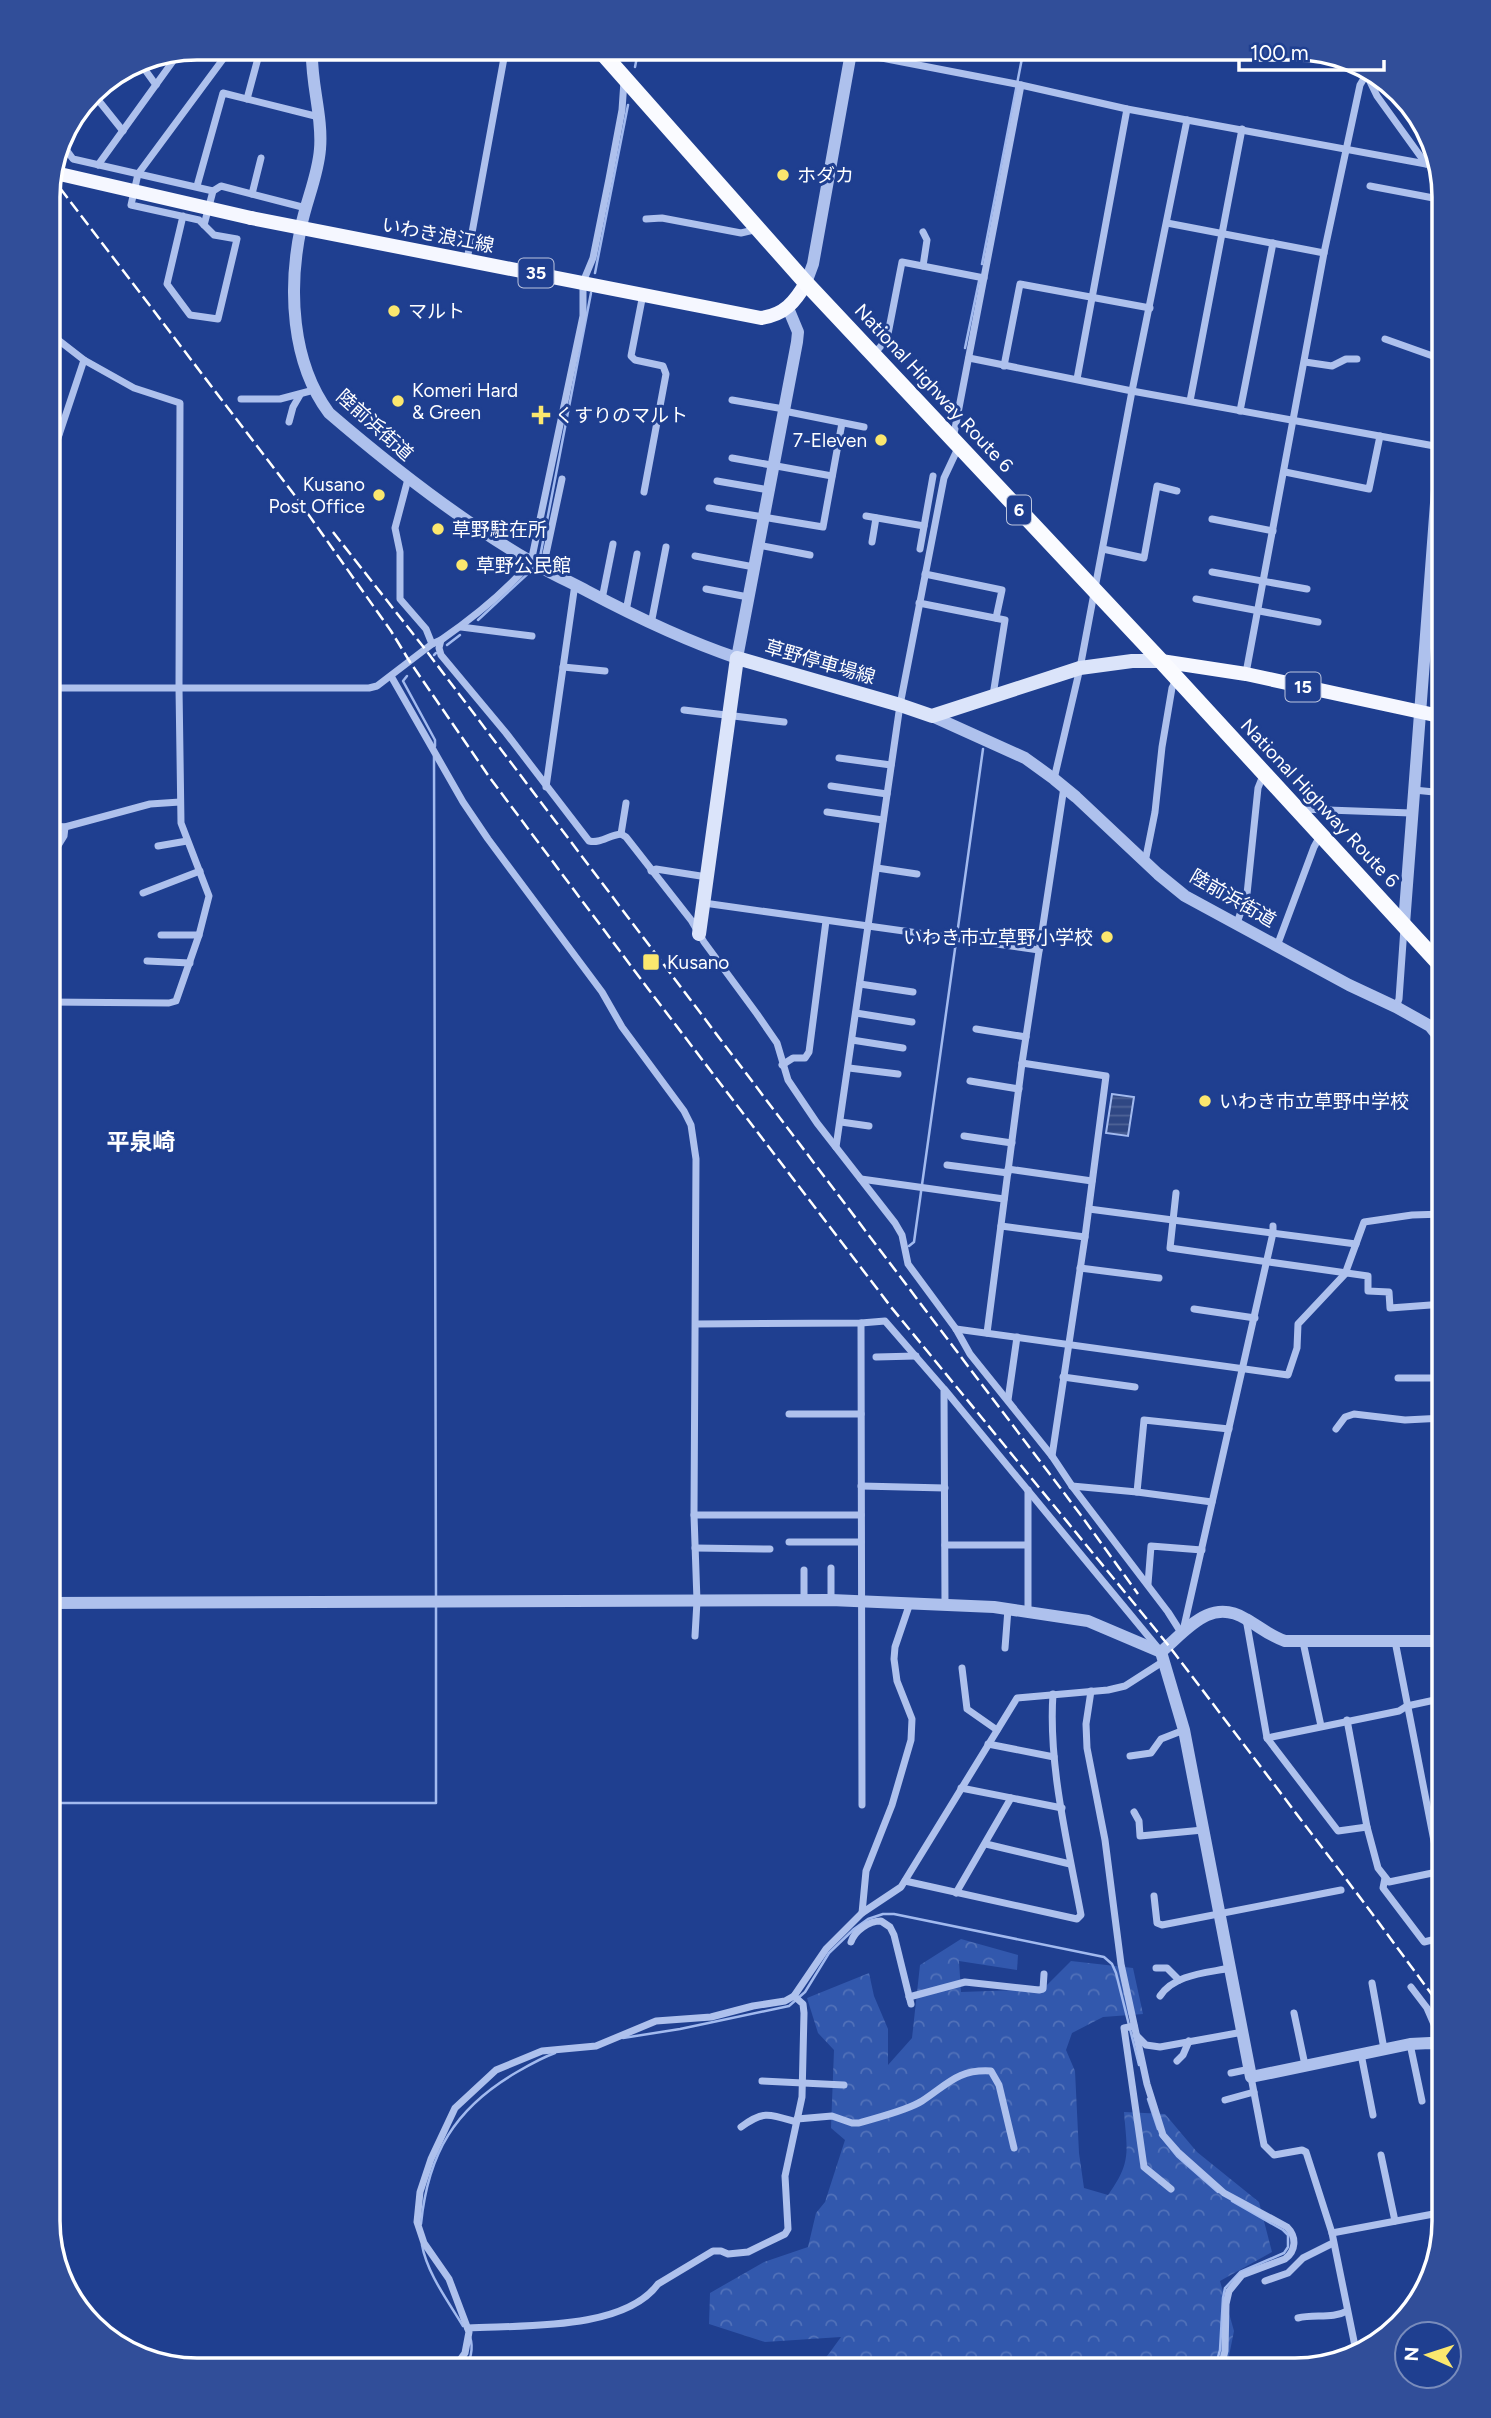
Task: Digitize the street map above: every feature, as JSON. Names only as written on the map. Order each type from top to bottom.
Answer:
[{"type":"highway","name":"National Highway Route 6","points":[[608,60],[806,283],[1094,589],[1432,956]]},
{"type":"main road","name":"いわき浪江線","points":[[62,174],[251,218],[761,318],[772,317],[788,308]]},
{"type":"main road","points":[[788,308],[806,283]]},
{"type":"main road","name":"草野停車場線","points":[[699,934],[737,658],[932,716]]},
{"type":"main road","points":[[932,716],[1080,668],[1132,661],[1161,662]]},
{"type":"main road","name":"15","points":[[1161,662],[1246,674],[1432,716]]},
{"type":"street","points":[[183,216],[167,284],[190,315],[218,319],[237,239],[214,235],[199,220],[183,216],[131,205],[138,174],[222,60]]},
{"type":"street","points":[[247,99],[258,60]]},
{"type":"street","name":"陸前浜街道","points":[[312,60],[320,149],[301,228],[293,278],[293,298],[303,355],[314,390],[329,413],[408,480],[531,562],[651,625],[699,646],[737,658]]},
{"type":"street","points":[[467,261],[504,60]]},
{"type":"street","points":[[806,283],[813,264],[850,60]]},
{"type":"street","points":[[899,60],[1127,110],[1426,164]]},
{"type":"street","points":[[98,165],[172,62]]},
{"type":"street","points":[[145,70],[156,85]]},
{"type":"street","points":[[60,688],[363,689],[377,686],[432,643],[461,626],[521,573],[531,562],[583,316],[583,282],[593,258],[622,110],[624,78]]},
{"type":"street","points":[[1246,674],[1324,253],[1362,78]]},
{"type":"street","points":[[1371,83],[1377,96],[1426,164]]},
{"type":"street","points":[[836,1147],[900,705],[944,478],[956,442],[1018,85]]},
{"type":"street","points":[[197,186],[223,93],[319,117]]},
{"type":"street","points":[[99,101],[123,131]]},
{"type":"street","points":[[1077,379],[1127,110]]},
{"type":"street","points":[[987,1333],[1059,783],[1132,391],[1187,120]]},
{"type":"street","points":[[1190,401],[1242,129]]},
{"type":"street","points":[[67,151],[73,159],[213,191]]},
{"type":"street","points":[[252,194],[261,158]]},
{"type":"street","points":[[204,225],[213,191],[221,186],[306,208]]},
{"type":"street","points":[[1370,186],[1432,198]]},
{"type":"street","points":[[646,219],[662,218],[741,233],[759,229]]},
{"type":"street","points":[[1167,223],[1324,253]]},
{"type":"street","points":[[923,232],[928,240],[923,266]]},
{"type":"street","points":[[1240,411],[1273,243]]},
{"type":"street","points":[[874,355],[887,340],[902,262],[984,278]]},
{"type":"street","points":[[1004,366],[1020,284],[1150,308]]},
{"type":"street","points":[[643,294],[631,356],[635,360],[663,366],[666,374],[644,492]]},
{"type":"street","points":[[737,658],[797,342],[797,332],[788,308]]},
{"type":"street","points":[[1385,340],[1432,356]]},
{"type":"street","points":[[60,341],[84,360],[134,388],[180,403],[181,823],[209,896],[179,999],[173,1003],[60,1002]]},
{"type":"street","points":[[969,358],[1132,391],[1432,446]]},
{"type":"street","points":[[1304,362],[1332,366],[1346,359],[1357,359]]},
{"type":"street","points":[[60,431],[84,360]]},
{"type":"street","points":[[241,399],[257,402],[314,390]]},
{"type":"street","points":[[289,422],[300,395]]},
{"type":"street","points":[[732,400],[864,428]]},
{"type":"street","points":[[709,508],[822,527],[842,423]]},
{"type":"street","points":[[1285,472],[1369,489],[1380,436]]},
{"type":"street","points":[[733,458],[832,476]]},
{"type":"street","points":[[920,550],[933,476]]},
{"type":"street","points":[[543,568],[562,479]]},
{"type":"street","points":[[408,480],[395,528],[400,552],[400,599],[426,629],[432,643]]},
{"type":"street","points":[[717,481],[768,490]]},
{"type":"street","points":[[1103,549],[1144,558],[1157,486],[1177,491]]},
{"type":"street","points":[[866,516],[934,525]]},
{"type":"street","points":[[873,541],[876,517]]},
{"type":"street","points":[[1212,519],[1273,531]]},
{"type":"street","points":[[602,599],[613,544]]},
{"type":"street","points":[[758,545],[810,555]]},
{"type":"street","points":[[651,625],[666,547]]},
{"type":"street","points":[[626,611],[637,554]]},
{"type":"street","points":[[695,556],[754,567]]},
{"type":"street","points":[[1212,572],[1307,589]]},
{"type":"street","points":[[925,574],[1002,590],[996,618]]},
{"type":"street","points":[[1396,1007],[1399,999],[1411,813],[1432,582]]},
{"type":"street","points":[[546,787],[575,584]]},
{"type":"street","points":[[706,589],[748,597]]},
{"type":"street","points":[[1196,599],[1318,622]]},
{"type":"street","points":[[919,603],[1006,620],[992,696]]},
{"type":"street","points":[[1427,614],[1432,615]]},
{"type":"street","points":[[461,626],[532,636]]},
{"type":"street","points":[[441,640],[441,655],[506,733],[589,841],[596,843],[614,834],[621,834]]},
{"type":"street","points":[[563,667],[605,671]]},
{"type":"street","points":[[391,676],[488,839],[602,992],[622,1027],[684,1111],[691,1125],[696,1159],[695,1636]]},
{"type":"street","points":[[1145,862],[1155,812],[1172,688],[1177,679]]},
{"type":"street","points":[[684,710],[784,722]]},
{"type":"street","name":"陸前浜街道","points":[[932,716],[1025,758],[1059,783],[1185,896],[1349,985],[1396,1007],[1432,1030]]},
{"type":"street","points":[[839,758],[891,765]]},
{"type":"street","points":[[1237,923],[1247,894],[1258,788],[1264,774]]},
{"type":"street","points":[[831,786],[887,794]]},
{"type":"street","points":[[1413,789],[1432,791]]},
{"type":"street","points":[[60,826],[150,804],[180,802]]},
{"type":"street","points":[[626,803],[621,834],[691,919],[777,1043],[788,1080],[902,1235],[908,1264],[956,1329],[970,1354],[1052,1456],[1182,1635]]},
{"type":"street","points":[[1296,809],[1411,813]]},
{"type":"street","points":[[827,812],[883,820]]},
{"type":"street","points":[[60,842],[65,827]]},
{"type":"street","points":[[1277,946],[1321,835]]},
{"type":"street","points":[[158,846],[187,841]]},
{"type":"street","points":[[877,868],[917,874]]},
{"type":"street","points":[[652,871],[656,869],[707,877]]},
{"type":"street","points":[[143,893],[200,871]]},
{"type":"street","points":[[704,903],[1039,950]]},
{"type":"street","points":[[782,1065],[793,1058],[805,1058],[809,1052],[826,920]]},
{"type":"street","points":[[161,935],[199,935]]},
{"type":"street","points":[[147,961],[190,963]]},
{"type":"street","points":[[860,984],[913,992]]},
{"type":"street","points":[[856,1013],[912,1022]]},
{"type":"street","points":[[976,1029],[1026,1037]]},
{"type":"street","points":[[852,1040],[903,1048]]},
{"type":"street","points":[[1022,1063],[1106,1076],[1052,1456]]},
{"type":"street","points":[[849,1068],[898,1074]]},
{"type":"street","points":[[970,1081],[1019,1089]]},
{"type":"street","points":[[841,1122],[869,1126]]},
{"type":"street","points":[[964,1136],[1012,1143]]},
{"type":"street","points":[[947,1165],[1092,1181]]},
{"type":"street","points":[[861,1179],[1004,1199]]},
{"type":"street","points":[[1177,1193],[1170,1248],[1368,1276],[1368,1291],[1389,1292],[1390,1308],[1432,1305]]},
{"type":"street","points":[[1088,1209],[1273,1230],[1356,1244]]},
{"type":"street","points":[[956,1329],[1288,1375],[1297,1348],[1298,1324],[1345,1274],[1363,1223],[1432,1214]]},
{"type":"street","points":[[1001,1226],[1085,1237]]},
{"type":"street","points":[[1182,1635],[1273,1230]]},
{"type":"street","points":[[1080,1268],[1158,1278]]},
{"type":"street","points":[[1194,1309],[1255,1318]]},
{"type":"street","points":[[696,1324],[885,1321],[1028,1490],[1163,1657],[1184,1730],[1264,2145],[1273,2155],[1302,2150],[1306,2152],[1332,2234],[1355,2344]]},
{"type":"street","points":[[861,1323],[862,1805]]},
{"type":"street","points":[[1008,1400],[1017,1337]]},
{"type":"street","points":[[876,1357],[916,1356]]},
{"type":"street","points":[[1063,1377],[1135,1387]]},
{"type":"street","points":[[1398,1378],[1432,1378]]},
{"type":"street","points":[[944,1389],[945,1604]]},
{"type":"street","points":[[789,1414],[861,1413]]},
{"type":"street","points":[[1336,1429],[1345,1418],[1354,1414],[1405,1420],[1432,1419]]},
{"type":"street","points":[[1137,1492],[1144,1420],[1229,1429]]},
{"type":"street","points":[[861,1486],[945,1488]]},
{"type":"street","points":[[1072,1486],[1212,1503]]},
{"type":"street","points":[[1028,1490],[1028,1612]]},
{"type":"street","points":[[694,1516],[861,1515]]},
{"type":"street","points":[[789,1542],[861,1542]]},
{"type":"street","points":[[945,1545],[1027,1545]]},
{"type":"street","points":[[1148,1585],[1151,1546],[1202,1550]]},
{"type":"street","points":[[695,1548],[770,1549]]},
{"type":"street","points":[[831,1568],[831,1600]]},
{"type":"street","points":[[804,1570],[804,1600]]},
{"type":"street","points":[[60,1603],[831,1600],[945,1604],[1008,1609],[1088,1621],[1163,1657]]},
{"type":"street","points":[[862,1913],[866,1871],[892,1804],[911,1740],[912,1719],[897,1681],[894,1659],[895,1647],[910,1603]]},
{"type":"street","points":[[1005,1648],[1008,1609]]},
{"type":"street","points":[[461,2358],[468,2343],[468,2328],[449,2279],[425,2243],[417,2222],[420,2192],[431,2159],[452,2115],[466,2097],[496,2070],[541,2051],[596,2046],[656,2021],[711,2017],[796,1998],[826,1949],[862,1913],[905,1881],[1017,1698],[1125,1686],[1163,1657],[1196,1622],[1218,1610],[1228,1611],[1246,1619],[1273,1637],[1285,1641],[1432,1641]]},
{"type":"street","points":[[1246,1619],[1267,1738],[1338,1831],[1367,1827]]},
{"type":"street","points":[[1395,1641],[1432,1824]]},
{"type":"street","points":[[1303,1642],[1321,1726]]},
{"type":"street","points":[[962,1668],[967,1709],[997,1730]]},
{"type":"street","points":[[1091,1691],[1086,1724],[1087,1748],[1105,1840],[1121,1964],[1152,2102],[1163,2135],[1224,2193],[1287,2227],[1293,2234],[1291,2255],[1242,2275],[1229,2291],[1223,2358]]},
{"type":"street","points":[[905,1881],[1077,1919],[1081,1915],[1070,1864],[1050,1728],[1053,1694]]},
{"type":"street","points":[[1267,1738],[1399,1711],[1407,1706],[1432,1701]]},
{"type":"street","points":[[1347,1720],[1367,1827],[1378,1868],[1389,1882],[1432,1873]]},
{"type":"street","points":[[1130,1756],[1151,1753],[1160,1739],[1184,1730]]},
{"type":"street","points":[[988,1744],[1055,1757]]},
{"type":"street","points":[[961,1788],[1062,1808]]},
{"type":"street","points":[[956,1892],[1011,1798]]},
{"type":"street","points":[[1134,1812],[1139,1821],[1140,1836],[1203,1830]]},
{"type":"street","points":[[985,1844],[1070,1864]]},
{"type":"street","points":[[1385,1878],[1383,1888],[1424,1942],[1432,1940]]},
{"type":"street","points":[[1154,1896],[1157,1923],[1162,1925],[1341,1890]]},
{"type":"street","points":[[873,1905],[878,1921],[890,1927],[894,1935],[910,2000],[965,1982],[1039,1990],[1043,1989],[1044,1974]]},
{"type":"street","points":[[851,1942],[852,1937],[864,1927],[878,1921]]},
{"type":"street","points":[[1156,1968],[1167,1968],[1179,1980]]},
{"type":"street","points":[[1160,1996],[1165,1988],[1179,1980],[1230,1968]]},
{"type":"street","points":[[1372,1983],[1384,2049]]},
{"type":"street","points":[[1410,1987],[1427,2008],[1432,2020]]},
{"type":"street","points":[[468,2328],[590,2320],[641,2300],[658,2284],[713,2251],[728,2254],[748,2252],[785,2234],[789,2225],[786,2166],[802,2097],[804,2013],[803,2004],[796,1998]]},
{"type":"street","points":[[1294,2013],[1305,2065]]},
{"type":"street","points":[[1171,2189],[1144,2167],[1124,2028],[1135,2030],[1146,2045],[1152,2046],[1242,2032]]},
{"type":"street","points":[[1177,2061],[1189,2042]]},
{"type":"street","points":[[1410,2044],[1422,2101]]},
{"type":"street","points":[[1231,2073],[1251,2073],[1305,2065],[1410,2044],[1432,2045]]},
{"type":"street","points":[[1361,2054],[1373,2115]]},
{"type":"street","points":[[741,2127],[754,2116],[760,2115],[797,2120],[832,2116],[859,2123],[921,2102],[957,2076],[967,2072],[991,2071],[999,2085],[1014,2148]]},
{"type":"street","points":[[762,2081],[844,2085]]},
{"type":"street","points":[[1225,2100],[1254,2092]]},
{"type":"street","points":[[1381,2155],[1395,2221]]},
{"type":"street","points":[[1332,2234],[1432,2213]]},
{"type":"street","points":[[1265,2281],[1288,2273],[1303,2258],[1333,2244]]},
{"type":"street","points":[[1298,2318],[1338,2315],[1348,2311]]},
{"type":"green space","points":[[961,1939],[1018,1955],[1017,1970],[959,1961],[961,1992],[1043,1989],[1071,1961],[1133,1968],[1143,2014],[1103,2017],[1072,2033],[1066,2050],[1075,2071],[1079,2153],[1084,2188],[1108,2195],[1116,2184],[1124,2165],[1127,2147],[1124,2112],[1165,2114],[1197,2152],[1259,2202],[1272,2252],[1220,2281],[1234,2331],[1229,2358],[826,2358],[841,2337],[765,2342],[709,2324],[710,2293],[764,2262],[808,2247],[816,2213],[825,2202],[845,2140],[831,2128],[834,2050],[818,2033],[807,1998],[869,1973],[874,1996],[888,2029],[888,2065],[912,2038],[920,1965]]},
{"type":"shaded area","points":[[1112,1094],[1134,1097],[1128,1136],[1106,1133]]},
{"type":"waterway","points":[[635,67],[636,60]]},
{"type":"waterway","points":[[982,264],[1022,60]]},
{"type":"waterway","points":[[595,273],[628,105]]},
{"type":"waterway","points":[[965,348],[979,281]]},
{"type":"waterway","points":[[540,557],[591,293]]},
{"type":"waterway","points":[[478,620],[534,568]]},
{"type":"waterway","points":[[447,645],[460,635]]},
{"type":"waterway","points":[[407,676],[403,681],[435,740],[435,746]]},
{"type":"waterway","points":[[909,1246],[914,1242],[983,749]]},
{"type":"waterway","points":[[434,756],[436,1597]]},
{"type":"waterway","points":[[60,1803],[436,1803],[436,1607]]},
{"type":"waterway","points":[[623,2038],[789,2006],[805,1992],[829,1953],[854,1929],[868,1919],[894,1914],[1104,1957],[1112,1964],[1116,1973],[1139,2065]]},
{"type":"waterway","points":[[421,2224],[430,2175],[448,2135],[461,2117],[495,2086],[555,2053]]},
{"type":"waterway","points":[[1148,2099],[1158,2129]]},
{"type":"waterway","points":[[1160,2135],[1177,2156],[1218,2192]]},
{"type":"waterway","points":[[1218,2358],[1225,2288],[1240,2272],[1284,2253],[1288,2247],[1288,2235],[1283,2230],[1232,2201]]},
{"type":"waterway","points":[[422,2245],[433,2276],[463,2326]]},
{"type":"waterway","points":[[470,2337],[472,2346],[470,2358]]},
{"type":"railway","points":[[60,188],[296,497],[490,778],[649,990],[891,1307],[1169,1646],[1432,1995]]},
{"type":"railway","points":[[333,532],[425,649],[1138,1594]]},
{"type":"place","name":"ホダカ","points":[[783,175]]},
{"type":"place","name":"マルト","points":[[394,311]]},
{"type":"place","name":"Komeri Hard & Green","points":[[398,401]]},
{"type":"place","name":"くすりのマルト","points":[[541,415]]},
{"type":"place","name":"7-Eleven","points":[[881,440]]},
{"type":"place","name":"Kusano Post Office","points":[[379,495]]},
{"type":"place","name":"草野駐在所","points":[[438,529]]},
{"type":"place","name":"草野公民館","points":[[462,565]]},
{"type":"place","name":"いわき市立草野小学校","points":[[1107,937]]},
{"type":"place","name":"Kusano","points":[[651,962]]},
{"type":"place","name":"いわき市立草野中学校","points":[[1205,1101]]},
{"type":"district","name":"平泉崎","points":[[141,1142]]}]
